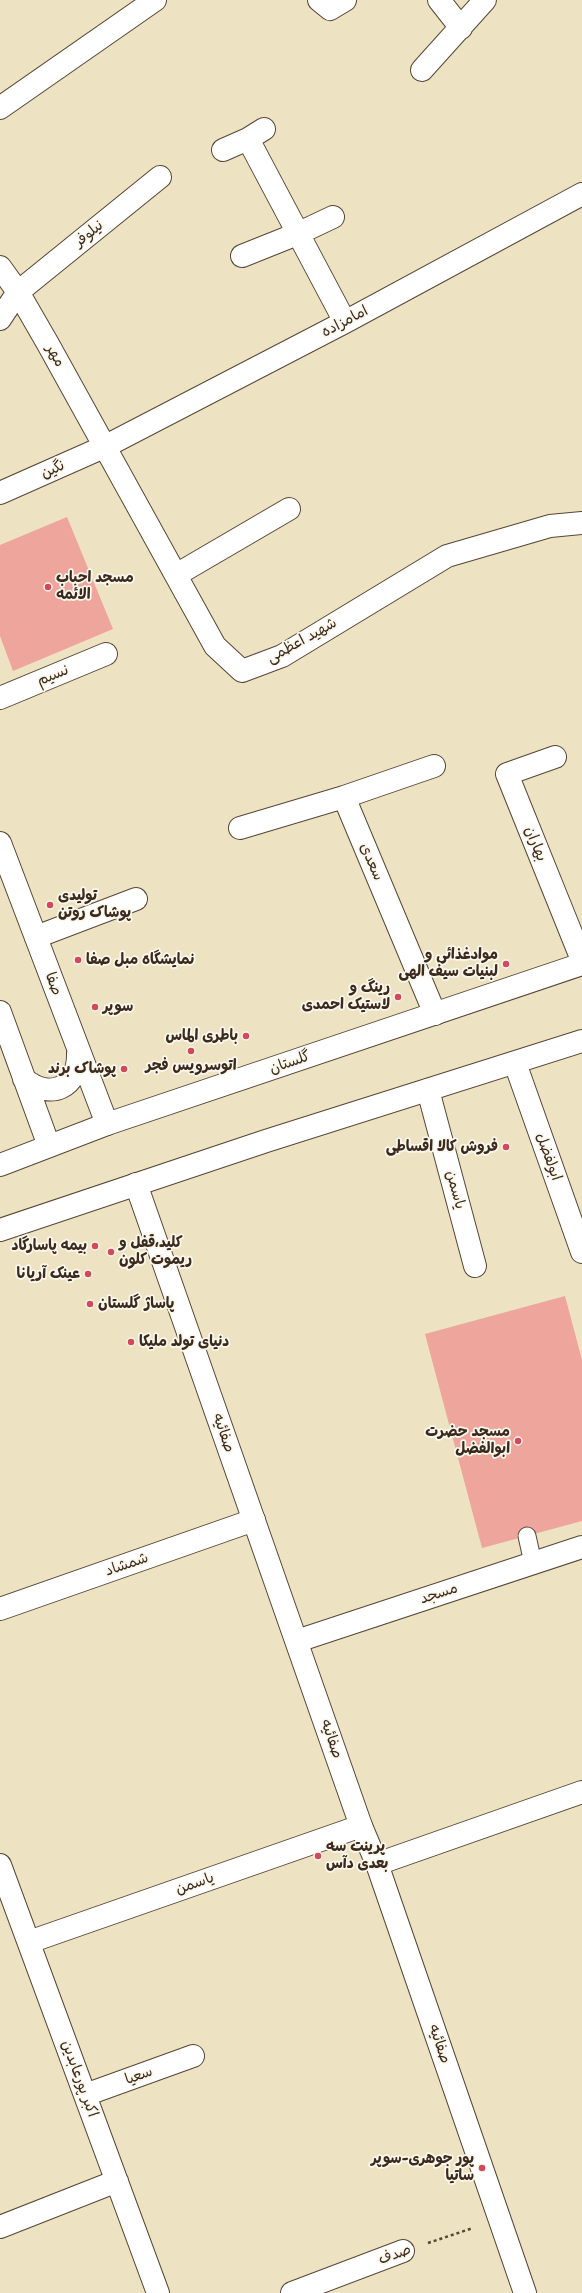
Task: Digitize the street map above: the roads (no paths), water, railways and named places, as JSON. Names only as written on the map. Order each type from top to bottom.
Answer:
[{"type":"street","points":[[319,0],[330,9],[345,0]]},
{"type":"street","points":[[439,0],[461,28]]},
{"type":"street","points":[[422,70],[485,0]]},
{"type":"street","points":[[0,108],[150,1]]},
{"type":"street","points":[[223,150],[256,134],[297,234],[345,322]]},
{"type":"street","name":"نیلوفر","points":[[0,319],[18,292],[160,178]]},
{"type":"street","name":"امامزاده","points":[[106,446],[345,322],[582,194]]},
{"type":"street","points":[[242,256],[297,234],[333,217]]},
{"type":"street","name":"مهر","points":[[0,267],[18,292],[106,446]]},
{"type":"street","name":"نگین","points":[[0,493],[106,446]]},
{"type":"street","name":"شهید اعظمی","points":[[106,446],[215,646],[242,670],[282,656],[447,556],[550,526],[582,523]]},
{"type":"street","points":[[176,575],[289,509]]},
{"type":"street","name":"نسیم","points":[[0,698],[106,654]]},
{"type":"street","name":"بهاران","points":[[555,757],[507,774],[582,960]]},
{"type":"street","points":[[240,828],[344,797],[434,766]]},
{"type":"street","name":"سعدی","points":[[344,797],[435,1014]]},
{"type":"street","name":"صفا","points":[[0,843],[78,1053],[107,1124]]},
{"type":"street","points":[[36,937],[136,899]]},
{"type":"street","name":"گلستان","points":[[0,1165],[107,1124],[582,964]]},
{"type":"street","points":[[0,1012],[49,1146]]},
{"type":"street","points":[[0,1230],[136,1184],[582,1041]]},
{"type":"street","points":[[24,1079],[35,1088],[49,1091],[62,1088],[73,1079],[79,1066],[78,1053]]},
{"type":"street","name":"ابولفضل","points":[[515,1063],[582,1252]]},
{"type":"street","name":"یاسمن","points":[[428,1090],[475,1266]]},
{"type":"street","name":"صفائیه","points":[[136,1184],[361,1826],[378,1864],[525,2293]]},
{"type":"street","name":"شمشاد","points":[[0,1609],[254,1520]]},
{"type":"street","name":"مسجد","points":[[297,1641],[582,1547]]},
{"type":"street","points":[[378,1864],[582,1792]]},
{"type":"street","name":"یاسمن","points":[[29,1942],[361,1826]]},
{"type":"street","name":"اکبر پورعابدین","points":[[2,1877],[29,1942],[158,2293]]},
{"type":"street","name":"سعیا","points":[[85,2095],[193,2056]]},
{"type":"street","points":[[0,2227],[117,2181]]},
{"type":"street","name":"صدف","points":[[292,2293],[403,2251]]},
{"type":"lane","points":[[527,1536],[533,1563]]},
{"type":"place","name":"مسجد احباب الائمه","points":[[48,587]]},
{"type":"place","name":"تولیدی پوشاک روتن","points":[[50,905]]},
{"type":"place","name":"نمایشگاه مبل صفا","points":[[78,960]]},
{"type":"place","name":"موادغذائی و لبنیات سیف الهی","points":[[506,964]]},
{"type":"place","name":"رینگ و لاستیک احمدی","points":[[398,997]]},
{"type":"place","name":"سوپر","points":[[95,1007]]},
{"type":"place","name":"باطری الماس","points":[[246,1036]]},
{"type":"place","name":"اتوسرویس فجر","points":[[191,1051]]},
{"type":"place","name":"پوشاک برند","points":[[124,1069]]},
{"type":"place","name":"فروش کالا اقساطی","points":[[506,1147]]},
{"type":"place","name":"بیمه پاسارگاد","points":[[95,1246]]},
{"type":"place","name":"کلید،قفل و ریموت کلون","points":[[111,1252]]},
{"type":"place","name":"عینک آریانا","points":[[88,1274]]},
{"type":"place","name":"پاساژ گلستان","points":[[90,1304]]},
{"type":"place","name":"دنیای تولد ملیکا","points":[[131,1342]]},
{"type":"place","name":"مسجد حضرت ابوالفضل","points":[[518,1441]]},
{"type":"place","name":"پرینت سه بعدی دآس","points":[[318,1856]]},
{"type":"place","name":"پور جوهری-سوپر ساتیا","points":[[482,2168]]}]
